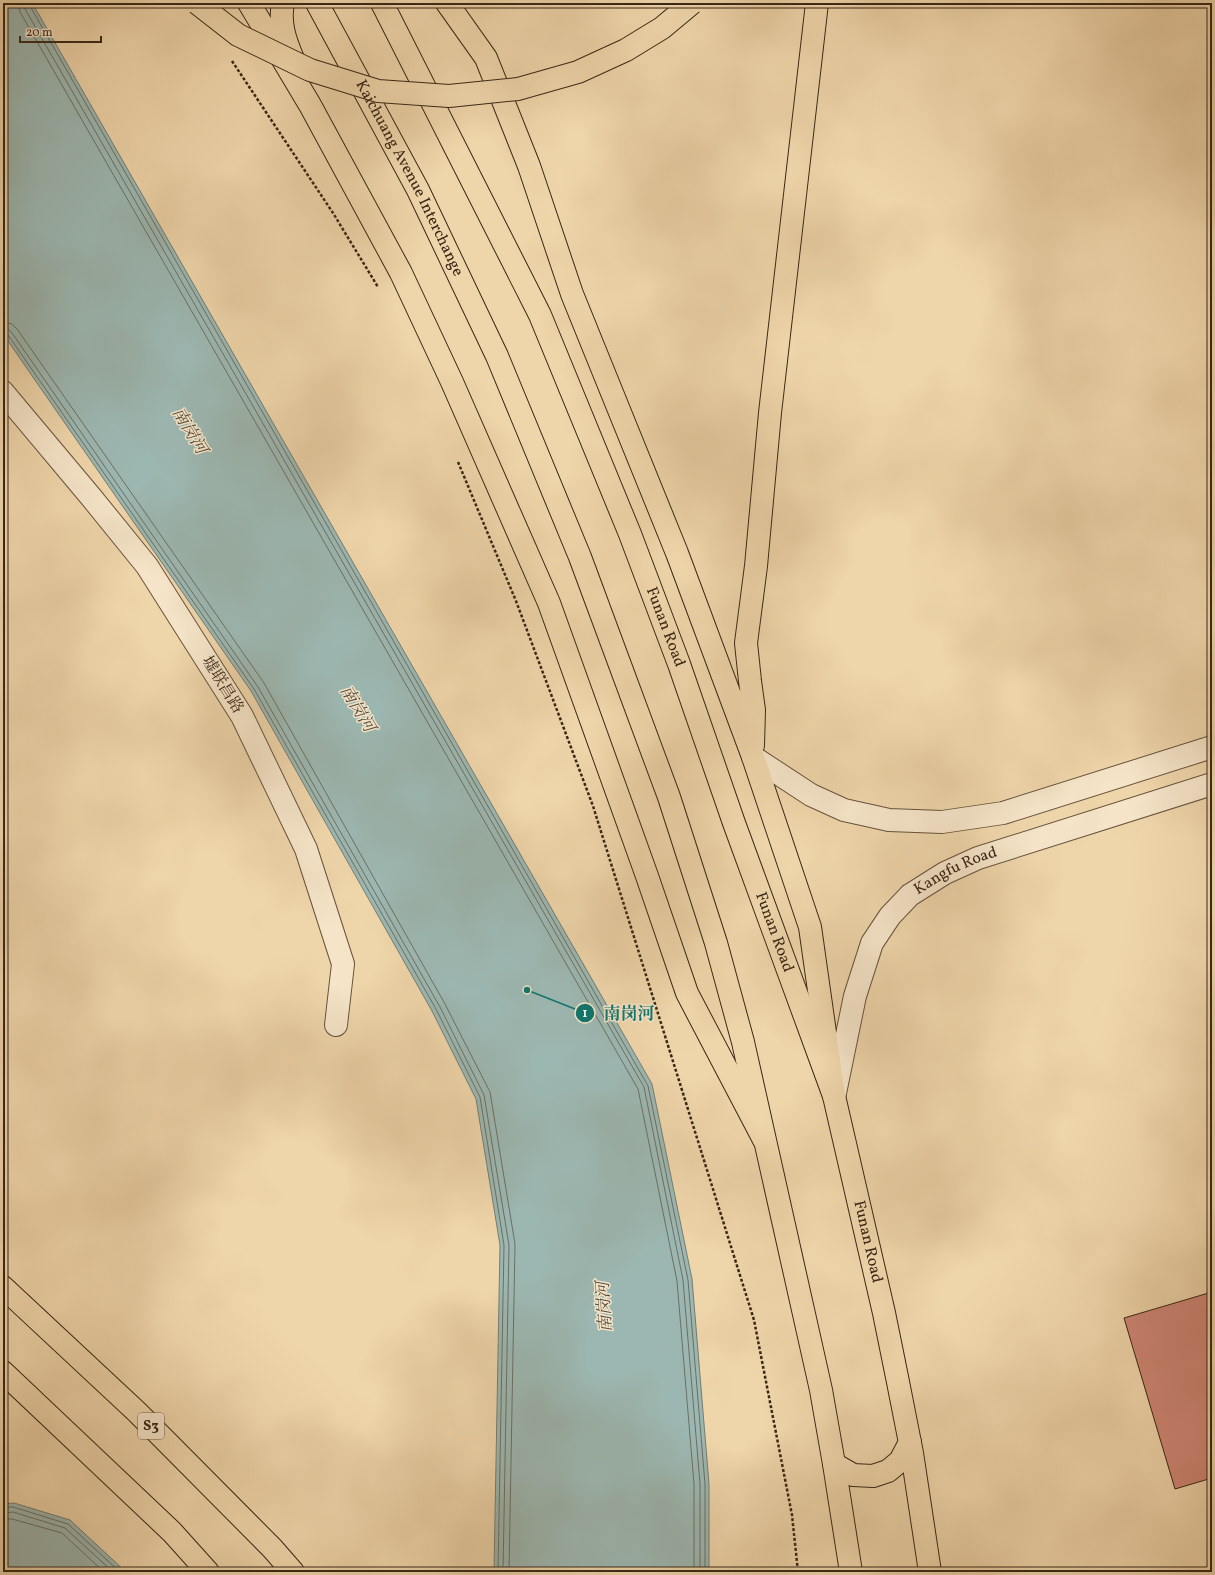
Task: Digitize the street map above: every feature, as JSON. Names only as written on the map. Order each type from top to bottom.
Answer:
[{"type":"main road","points":[[197,3],[238,35],[310,70],[378,90],[449,96],[518,89],[578,72],[626,50],[662,28],[692,3]]},
{"type":"main road","points":[[249,3],[310,104],[401,272],[452,382],[549,603],[647,876],[687,993],[764,1140],[821,1390],[851,1572]]},
{"type":"main road","points":[[283,3],[281,14],[284,36],[310,104]]},
{"type":"main road","name":"Kaichuang Avenue Interchange","points":[[317,3],[418,190],[497,356],[580,557],[669,797],[716,943],[743,1042],[764,1140]]},
{"type":"main road","name":"Funan Road","points":[[382,3],[540,315],[630,534],[679,664],[734,823],[834,1096],[884,1313],[910,1442],[930,1572]]},
{"type":"main road","points":[[447,3],[486,58],[529,166],[572,294],[677,553],[753,757],[810,927],[834,1096]]},
{"type":"main road","points":[[753,757],[754,710],[746,643],[756,566],[770,413],[817,3]]},
{"type":"main road","name":"S3","points":[[3,1287],[136,1412],[272,1548],[293,1572]]},
{"type":"main road","points":[[3,1372],[172,1532],[208,1572]]},
{"type":"main road","points":[[834,1464],[852,1475],[873,1476],[888,1470],[900,1461],[910,1442]]},
{"type":"street","name":"墟联昌路","points":[[3,392],[147,566],[242,716],[306,848],[343,964],[336,1025]]},
{"type":"street","points":[[753,757],[811,795],[844,810],[889,820],[942,822],[1003,813],[1212,747]]},
{"type":"street","name":"Kangfu Road","points":[[834,1096],[855,996],[872,943],[890,916],[910,895],[945,873],[978,858],[1212,784]]},
{"type":"path","points":[[232,60],[333,213],[380,291]]},
{"type":"path","points":[[454,455],[516,601],[593,806],[752,1312],[792,1515],[798,1572]]},
{"type":"water","points":[[3,3],[32,3],[34,6],[652,1084],[692,1279],[709,1484],[709,1572],[494,1572],[500,1245],[476,1099],[432,1011],[251,691],[3,334]]},
{"type":"water","points":[[14,1503],[70,1520],[126,1572],[3,1572],[3,1504]]},
{"type":"building","points":[[1212,1292],[1212,1478],[1175,1489],[1124,1318]]},
{"type":"place","name":"南岗河","points":[[527,990]]}]
